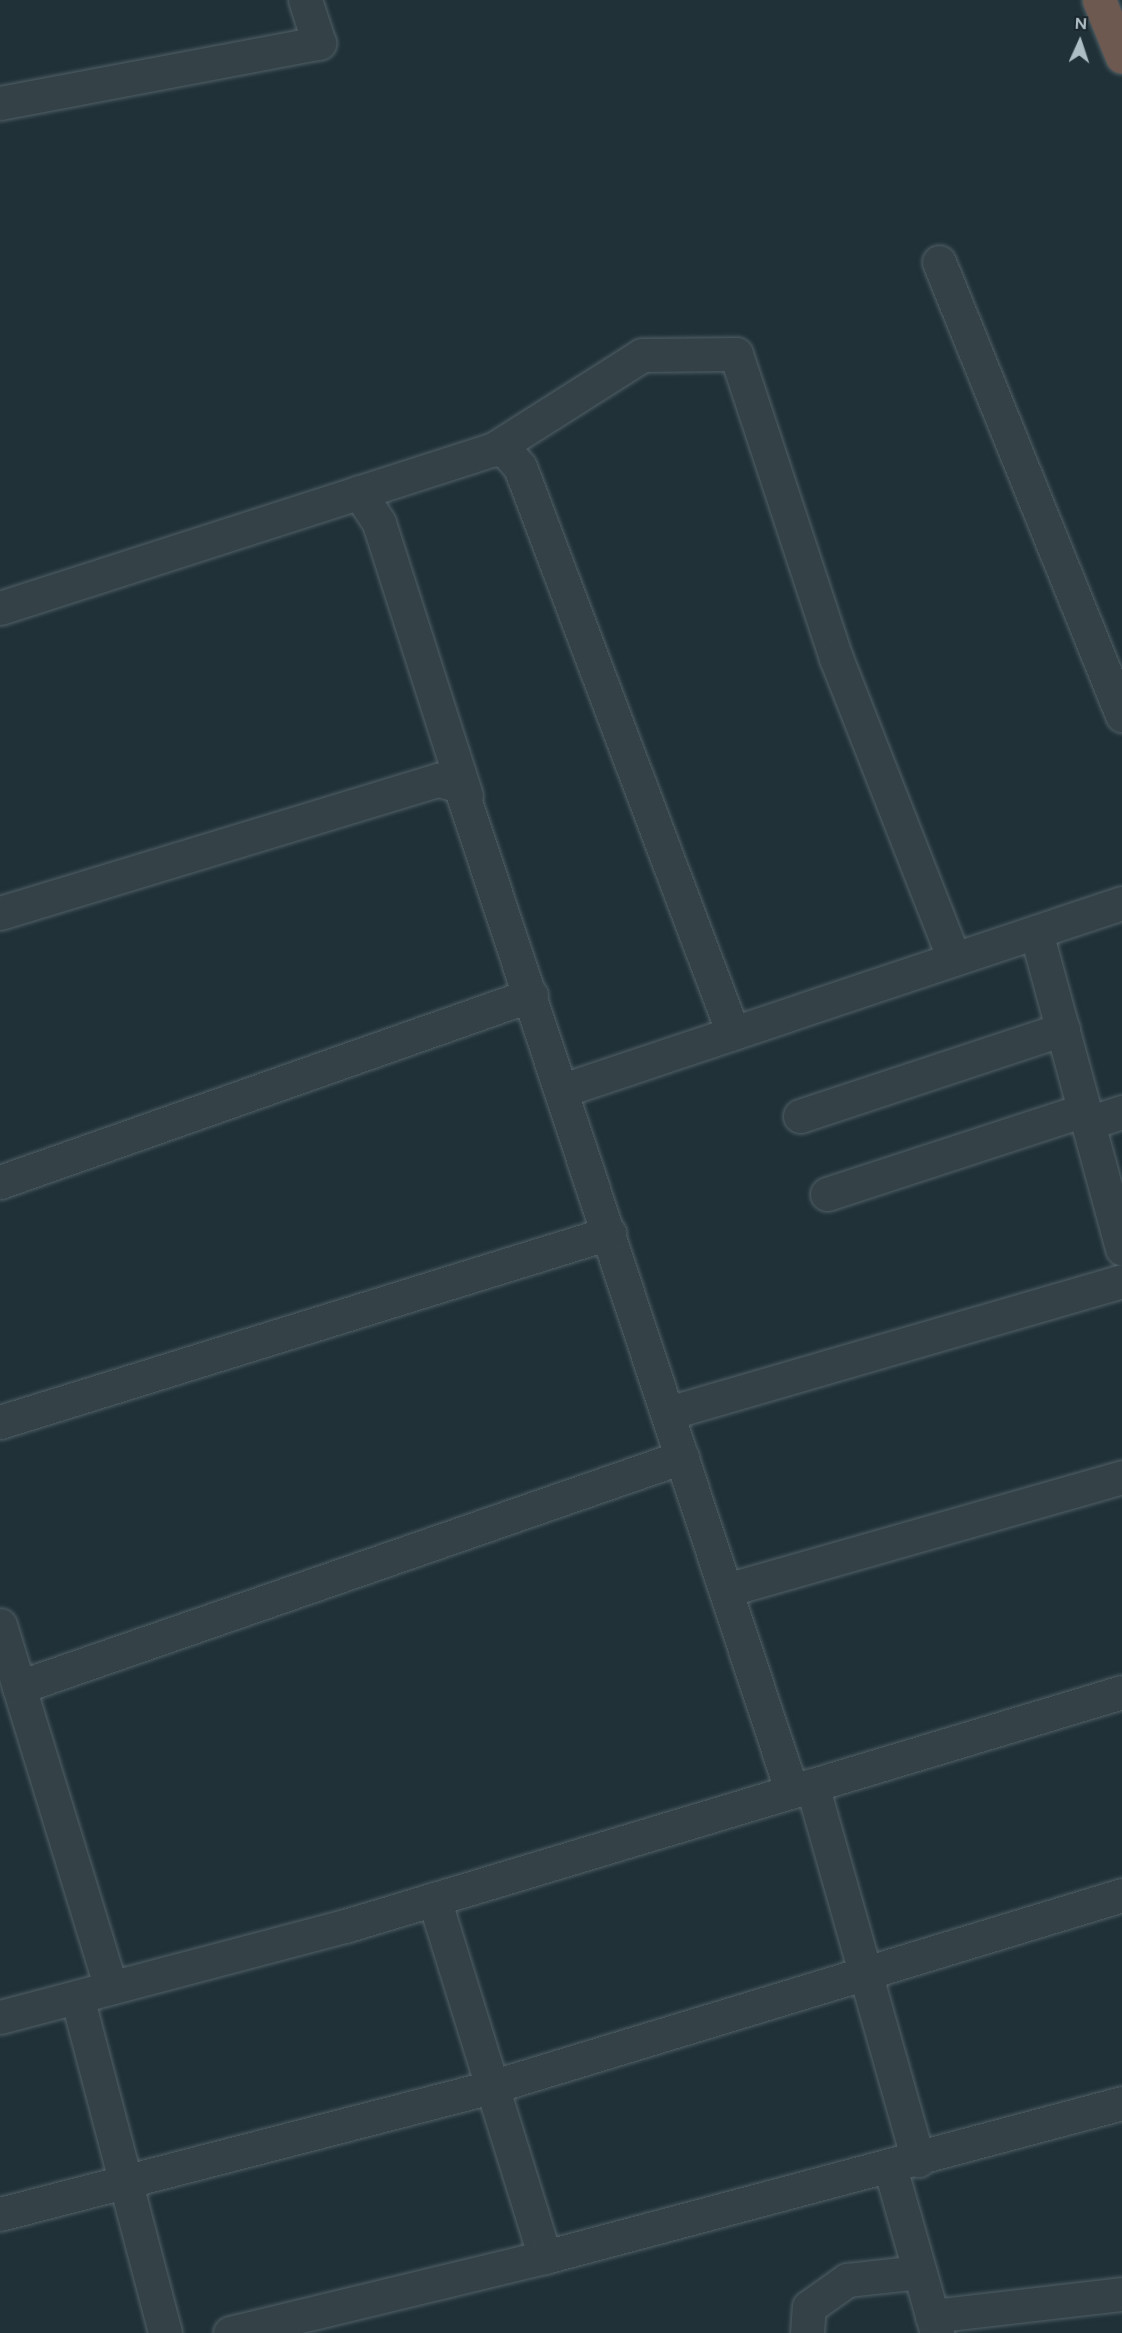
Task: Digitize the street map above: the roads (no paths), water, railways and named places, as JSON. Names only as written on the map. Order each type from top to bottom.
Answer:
[{"type":"highway","points":[[1099,0],[1122,57]]},
{"type":"street","points":[[0,103],[320,43],[304,0]]},
{"type":"street","points":[[939,262],[1122,716]]},
{"type":"street","points":[[0,608],[494,449],[642,355],[736,354],[836,658],[954,959]]},
{"type":"street","points":[[494,449],[506,451],[520,467],[733,1033]]},
{"type":"street","points":[[359,492],[379,523],[726,1590],[802,1788],[865,1971],[904,2163],[920,2272],[934,2324],[1122,2294]]},
{"type":"street","points":[[0,913],[439,780],[451,780],[466,795]]},
{"type":"street","points":[[563,1090],[1122,903]]},
{"type":"street","points":[[1036,932],[1122,1249]]},
{"type":"street","points":[[0,1182],[531,995]]},
{"type":"street","points":[[800,1116],[1063,1029]]},
{"type":"street","points":[[827,1194],[1086,1117],[1122,1112]]},
{"type":"street","points":[[0,1422],[609,1233]]},
{"type":"street","points":[[668,1413],[1122,1281]]},
{"type":"street","points":[[19,1687],[682,1457]]},
{"type":"street","points":[[726,1590],[1122,1476]]},
{"type":"street","points":[[0,1625],[111,1987]]},
{"type":"street","points":[[0,2017],[434,1899],[1122,1692]]},
{"type":"street","points":[[0,2214],[124,2179],[491,2087],[865,1971],[1122,1895]]},
{"type":"street","points":[[434,1899],[545,2257]]},
{"type":"street","points":[[77,1997],[165,2333]]},
{"type":"street","points":[[230,2333],[545,2257],[1122,2103]]},
{"type":"street","points":[[807,2333],[809,2307],[847,2280],[920,2272]]}]
